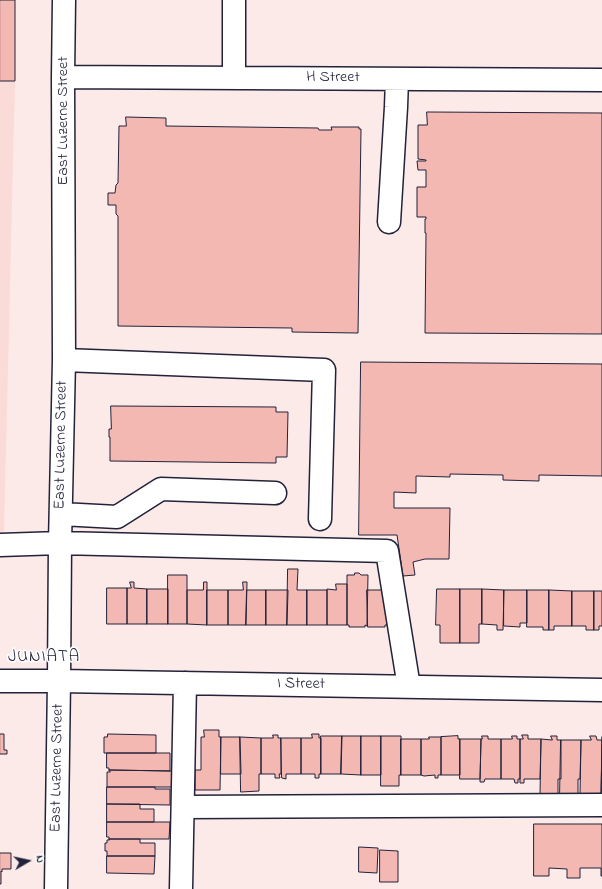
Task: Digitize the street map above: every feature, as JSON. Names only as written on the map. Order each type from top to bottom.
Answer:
[{"type":"street","name":"East Luzerne Street","points":[[56,889],[60,543],[64,360],[64,0]]},
{"type":"street","points":[[234,0],[234,78]]},
{"type":"street","name":"H Street","points":[[63,77],[602,80]]},
{"type":"street","points":[[389,222],[397,78]]},
{"type":"street","points":[[64,360],[324,370],[320,519]]},
{"type":"street","points":[[61,514],[117,517],[161,489],[275,493]]},
{"type":"street","points":[[0,545],[60,543],[387,551],[409,687]]},
{"type":"street","name":"I Street","points":[[0,681],[602,690]]},
{"type":"street","points":[[181,889],[185,683]]},
{"type":"street","points":[[183,807],[602,805]]},
{"type":"shaded area","points":[[0,0],[15,0],[15,81],[4,532],[0,533]]},
{"type":"building","points":[[0,0],[15,0],[15,81],[0,81]]},
{"type":"building","points":[[427,112],[602,113],[602,334],[425,333],[426,217],[417,217],[417,187],[426,187],[426,170],[418,170],[417,161],[426,161],[418,159],[418,125],[427,125]]},
{"type":"building","points":[[126,117],[166,118],[166,126],[318,128],[319,130],[332,130],[331,127],[359,127],[359,129],[361,129],[358,333],[292,332],[292,328],[118,326],[118,216],[116,214],[116,205],[108,205],[108,193],[115,193],[116,185],[118,183],[119,126],[126,126]]},
{"type":"building","points":[[361,362],[602,364],[602,476],[539,475],[539,481],[503,480],[503,475],[450,474],[450,477],[416,476],[416,493],[394,492],[394,508],[450,508],[449,559],[425,559],[413,562],[415,575],[403,576],[397,535],[359,535]]},
{"type":"building","points":[[111,406],[276,407],[276,412],[288,412],[287,457],[276,457],[276,463],[110,461],[109,429],[111,429]]},
{"type":"building","points":[[288,569],[298,569],[297,590],[307,590],[307,625],[287,625]]},
{"type":"building","points":[[355,573],[368,575],[367,626],[365,625],[365,627],[349,627],[349,625],[347,625],[347,575],[354,575]]},
{"type":"building","points":[[168,575],[187,575],[187,624],[168,624]]},
{"type":"building","points":[[130,582],[134,582],[134,588],[147,589],[147,624],[127,624],[127,588],[131,588]]},
{"type":"building","points":[[204,582],[207,582],[207,625],[187,624],[187,590],[203,590]]},
{"type":"building","points":[[243,582],[247,582],[246,625],[228,625],[228,590],[243,590]]},
{"type":"building","points":[[336,584],[347,584],[347,625],[327,625],[327,589],[336,590]]},
{"type":"building","points":[[107,588],[127,588],[127,624],[107,624]]},
{"type":"building","points":[[147,589],[168,589],[168,624],[147,624]]},
{"type":"building","points":[[437,589],[460,589],[460,643],[440,643],[440,625],[436,625]]},
{"type":"building","points":[[460,589],[482,589],[482,624],[479,624],[479,643],[460,643]]},
{"type":"building","points":[[482,589],[504,590],[503,630],[497,630],[497,625],[482,624]]},
{"type":"building","points":[[207,590],[228,590],[228,625],[207,625]]},
{"type":"building","points":[[247,590],[266,590],[266,625],[246,625]]},
{"type":"building","points":[[266,590],[288,590],[287,625],[266,625]]},
{"type":"building","points":[[307,590],[327,590],[327,625],[307,625]]},
{"type":"building","points":[[367,590],[387,590],[387,625],[385,625],[385,627],[368,627]]},
{"type":"building","points":[[504,590],[527,590],[527,623],[520,623],[520,627],[504,626]]},
{"type":"building","points":[[527,590],[549,590],[549,630],[543,630],[543,627],[527,627]]},
{"type":"building","points":[[549,590],[572,591],[572,626],[554,626],[554,630],[549,630]]},
{"type":"building","points":[[572,591],[594,591],[594,630],[586,630],[586,626],[572,626]]},
{"type":"building","points":[[594,591],[602,591],[602,626],[599,626],[599,630],[594,630]]},
{"type":"building","points":[[204,730],[219,730],[219,737],[221,737],[220,790],[195,790],[195,770],[201,770],[201,737],[204,737]]},
{"type":"building","points":[[0,734],[4,734],[4,750],[7,750],[7,754],[0,754]]},
{"type":"building","points":[[108,734],[156,735],[156,753],[104,753],[104,737],[107,737]]},
{"type":"building","points":[[312,734],[319,734],[319,738],[321,738],[321,774],[319,774],[319,778],[315,778],[315,774],[301,774],[301,738],[312,738]]},
{"type":"building","points":[[273,735],[278,735],[278,738],[281,738],[280,778],[275,778],[275,774],[261,774],[261,738],[273,738]]},
{"type":"building","points":[[522,735],[528,735],[528,739],[541,739],[540,779],[524,779],[524,783],[520,783],[520,739],[523,739]]},
{"type":"building","points":[[321,736],[342,736],[341,774],[321,774]]},
{"type":"building","points":[[342,736],[361,736],[361,775],[341,774]]},
{"type":"building","points":[[361,736],[381,736],[381,775],[361,775]]},
{"type":"building","points":[[381,736],[401,736],[401,775],[399,775],[399,786],[381,786]]},
{"type":"building","points":[[458,736],[458,739],[460,739],[460,775],[441,775],[441,737]]},
{"type":"building","points":[[482,736],[488,736],[488,739],[501,739],[501,779],[485,779],[484,782],[480,782]]},
{"type":"building","points":[[512,736],[517,736],[517,739],[520,739],[520,779],[518,779],[518,783],[515,783],[514,779],[501,779],[501,739],[512,739]]},
{"type":"building","points":[[551,736],[557,736],[557,740],[561,740],[561,779],[558,779],[558,795],[540,795],[541,739],[552,740]]},
{"type":"building","points":[[590,736],[596,736],[597,740],[602,740],[601,796],[580,796],[581,740],[591,740]]},
{"type":"building","points":[[221,737],[240,737],[241,774],[221,774]]},
{"type":"building","points":[[240,737],[261,738],[261,774],[259,774],[259,791],[241,792]]},
{"type":"building","points":[[429,737],[441,737],[441,775],[438,775],[438,778],[435,778],[435,775],[421,775],[421,739],[429,739]]},
{"type":"building","points":[[281,738],[301,738],[301,774],[286,774],[286,779],[282,778]]},
{"type":"building","points":[[401,739],[421,739],[421,775],[401,775]]},
{"type":"building","points":[[460,739],[481,739],[480,779],[460,779]]},
{"type":"building","points":[[561,740],[581,740],[578,795],[560,794]]},
{"type":"building","points":[[602,740],[602,795],[601,796]]},
{"type":"building","points":[[107,753],[170,753],[170,771],[109,770],[109,768],[107,768]]},
{"type":"building","points":[[109,770],[172,771],[172,787],[107,787],[107,772],[110,772]]},
{"type":"building","points":[[107,787],[155,787],[155,789],[170,789],[170,805],[107,804]]},
{"type":"building","points":[[107,804],[140,804],[140,809],[154,809],[154,822],[107,822]]},
{"type":"building","points":[[107,822],[170,822],[169,839],[109,839],[109,837],[107,837]]},
{"type":"building","points":[[534,824],[602,824],[602,876],[601,868],[580,868],[580,878],[567,878],[567,869],[549,868],[549,876],[534,876]]},
{"type":"building","points":[[140,839],[140,843],[155,843],[155,856],[107,856],[107,851],[105,851],[105,843],[107,843],[107,840]]},
{"type":"building","points":[[359,847],[378,848],[377,873],[359,872]]},
{"type":"building","points":[[380,850],[398,851],[398,882],[380,882]]},
{"type":"building","points":[[0,853],[11,853],[11,869],[2,869],[1,884],[0,884]]},
{"type":"building","points":[[107,856],[155,856],[154,874],[107,873]]},
{"type":"district","name":"JUNIATA","points":[[44,658]]}]
